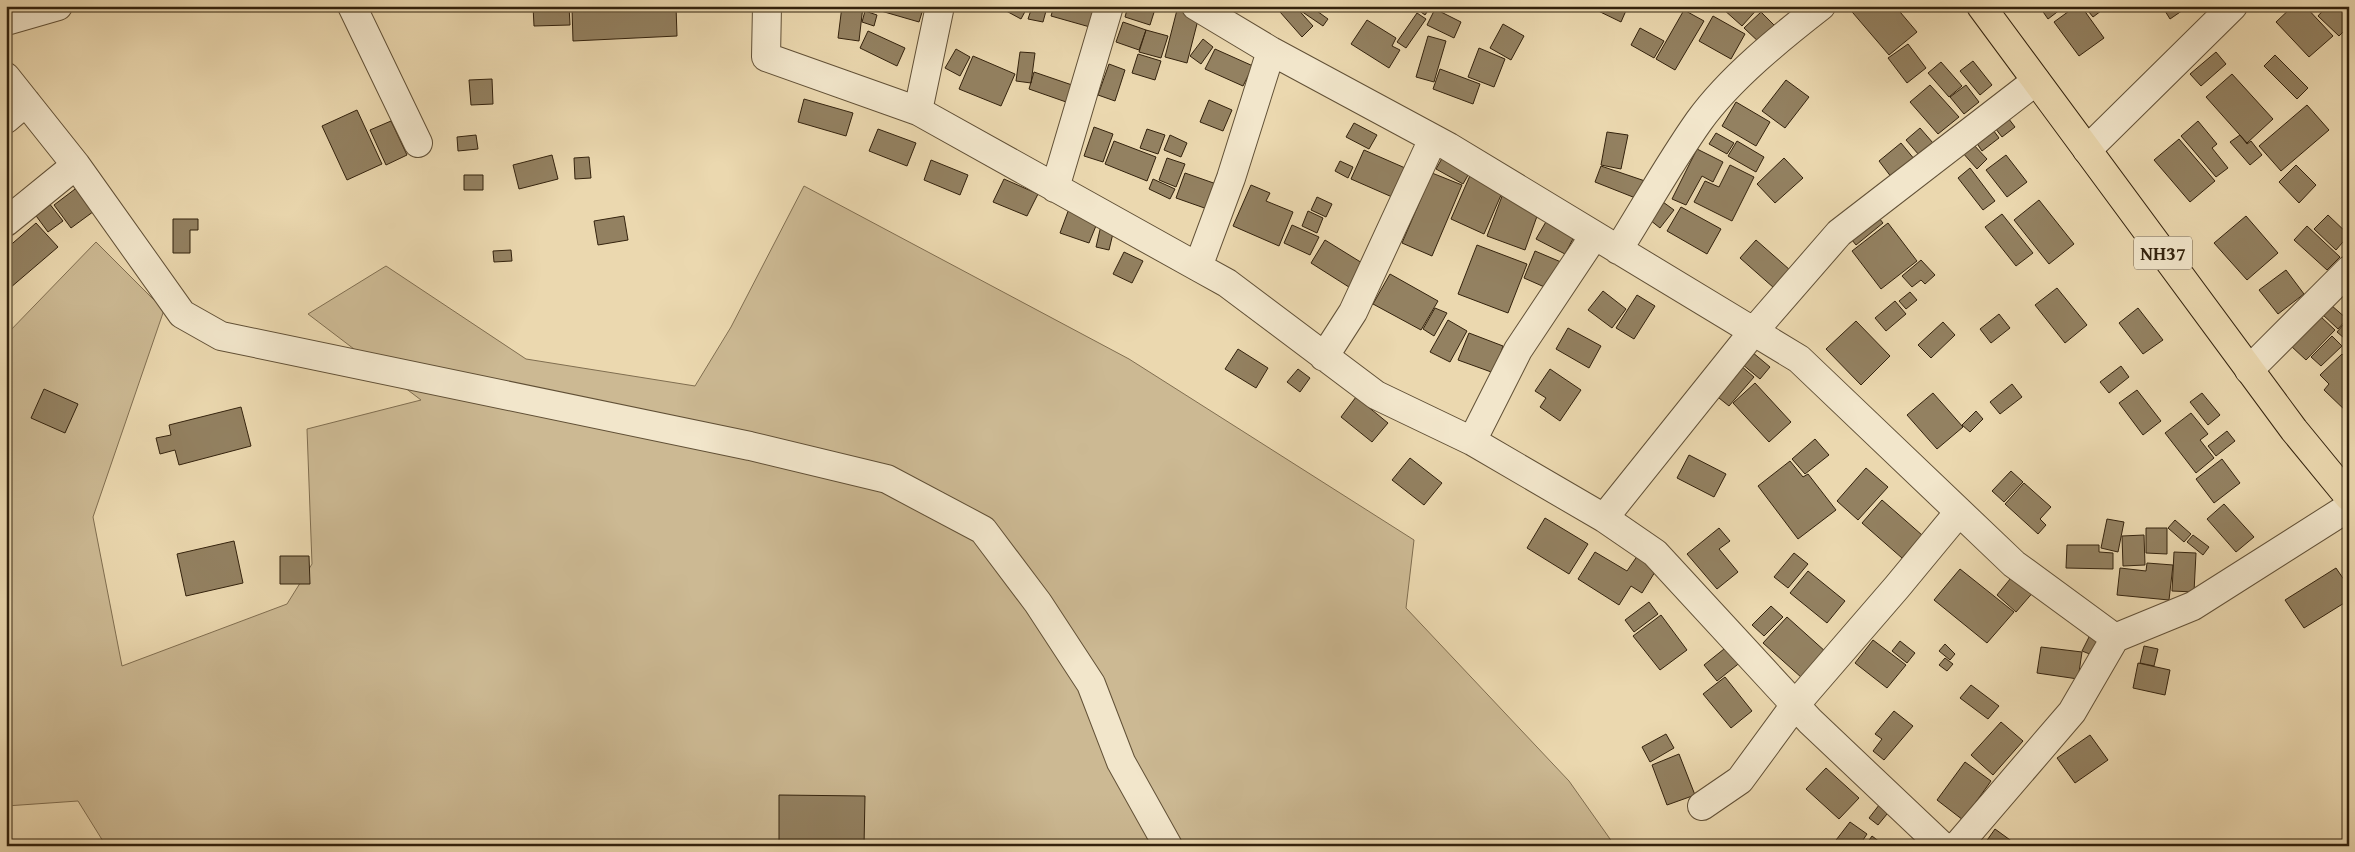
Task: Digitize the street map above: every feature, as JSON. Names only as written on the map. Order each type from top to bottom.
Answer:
[{"type":"highway","name":"NH37","points":[[1981,6],[2294,430],[2349,496]]},
{"type":"street","points":[[6,21],[58,6]]},
{"type":"street","points":[[352,6],[418,144]]},
{"type":"street","points":[[767,6],[766,56],[918,111],[1198,267],[1228,284],[1376,395],[1472,441],[1604,518],[1656,554],[1795,705],[1942,846]]},
{"type":"street","points":[[918,111],[940,6]]},
{"type":"street","points":[[1055,188],[1109,6]]},
{"type":"street","points":[[1197,6],[1271,51],[1434,139],[1799,360],[2014,564],[2115,638]]},
{"type":"street","points":[[1618,250],[1700,120],[1741,74],[1785,34],[1821,6]]},
{"type":"street","points":[[2087,150],[2233,6]]},
{"type":"street","points":[[1198,267],[1231,178],[1271,51]]},
{"type":"street","points":[[6,77],[16,110],[76,165],[182,314],[221,336],[750,446],[887,479],[983,530],[1038,602],[1091,684],[1121,762],[1168,846]]},
{"type":"street","points":[[1604,518],[1753,332],[1839,233],[2036,81]]},
{"type":"street","points":[[1324,357],[1353,312],[1434,139]]},
{"type":"street","points":[[6,222],[76,165]]},
{"type":"street","points":[[1472,441],[1518,350],[1594,236]]},
{"type":"street","points":[[2249,370],[2349,270]]},
{"type":"street","points":[[1957,846],[2072,712],[2115,638],[2193,606],[2349,508]]},
{"type":"street","points":[[1702,806],[1740,780],[1795,705],[1959,512]]},
{"type":"shaded area","points":[[804,186],[1129,359],[1414,540],[1406,608],[1569,781],[1615,846],[106,846],[78,801],[6,806],[6,335],[96,242],[164,310],[93,517],[122,666],[287,604],[312,564],[307,429],[421,400],[308,314],[386,266],[526,359],[695,386],[731,327]]},
{"type":"building","points":[[533,6],[569,6],[570,25],[534,26]]},
{"type":"building","points":[[676,6],[677,36],[573,41],[572,8]]},
{"type":"building","points":[[842,6],[863,6],[859,41],[838,38]]},
{"type":"building","points":[[882,6],[924,6],[919,22],[881,11]]},
{"type":"building","points":[[997,6],[1028,6],[1021,19]]},
{"type":"building","points":[[1054,6],[1103,6],[1097,29],[1051,16]]},
{"type":"building","points":[[1128,6],[1156,6],[1150,25],[1125,17]]},
{"type":"building","points":[[1178,6],[1200,12],[1187,63],[1165,57]]},
{"type":"building","points":[[1286,6],[1295,6],[1313,26],[1302,37],[1280,12]]},
{"type":"building","points":[[1304,6],[1310,6],[1328,19],[1323,26],[1301,11]]},
{"type":"building","points":[[1413,6],[1431,6],[1425,15]]},
{"type":"building","points":[[1588,6],[1628,6],[1621,22]]},
{"type":"building","points":[[1725,6],[1760,6],[1742,26],[1723,9]]},
{"type":"building","points":[[1847,6],[1895,6],[1917,32],[1889,55]]},
{"type":"building","points":[[2039,6],[2065,6],[2048,19]]},
{"type":"building","points":[[2076,6],[2081,6],[2104,38],[2079,56],[2054,22]]},
{"type":"building","points":[[2084,6],[2097,6],[2101,11],[2093,17]]},
{"type":"building","points":[[2162,6],[2189,6],[2170,19]]},
{"type":"building","points":[[2293,6],[2305,6],[2333,36],[2309,57],[2276,22]]},
{"type":"building","points":[[2327,6],[2349,6],[2349,26],[2339,36],[2318,16]]},
{"type":"building","points":[[1032,7],[1046,11],[1043,22],[1028,19]]},
{"type":"building","points":[[1435,9],[1461,22],[1454,38],[1427,25]]},
{"type":"building","points":[[1684,10],[1704,21],[1675,70],[1656,59]]},
{"type":"building","points":[[865,11],[877,15],[874,26],[862,22]]},
{"type":"building","points":[[1761,12],[1778,29],[1762,45],[1744,28]]},
{"type":"building","points":[[1417,13],[1426,19],[1406,48],[1397,42]]},
{"type":"building","points":[[1713,16],[1745,34],[1731,59],[1699,41]]},
{"type":"building","points":[[1367,20],[1396,38],[1392,46],[1400,50],[1389,68],[1351,44]]},
{"type":"building","points":[[1123,22],[1146,30],[1139,50],[1116,42]]},
{"type":"building","points":[[1503,24],[1524,36],[1511,60],[1490,48]]},
{"type":"building","points":[[1640,28],[1664,41],[1654,58],[1631,45]]},
{"type":"building","points":[[1146,30],[1168,36],[1161,58],[1139,52]]},
{"type":"building","points":[[868,31],[905,48],[897,66],[860,48]]},
{"type":"building","points":[[1428,36],[1446,41],[1434,82],[1416,77]]},
{"type":"building","points":[[1203,39],[1213,47],[1201,64],[1190,56]]},
{"type":"building","points":[[1908,44],[1926,68],[1907,83],[1888,58]]},
{"type":"building","points":[[1479,48],[1505,59],[1494,87],[1468,77]]},
{"type":"building","points":[[956,49],[970,57],[960,76],[945,68]]},
{"type":"building","points":[[1215,49],[1253,66],[1243,86],[1205,69]]},
{"type":"building","points":[[1020,52],[1035,53],[1031,83],[1016,81]]},
{"type":"building","points":[[2216,52],[2226,64],[2201,86],[2190,74]]},
{"type":"building","points":[[1138,54],[1161,61],[1155,80],[1132,73]]},
{"type":"building","points":[[2275,55],[2308,88],[2297,99],[2264,66]]},
{"type":"building","points":[[973,56],[1015,74],[1001,106],[959,89]]},
{"type":"building","points":[[1973,61],[1992,85],[1980,95],[1960,71]]},
{"type":"building","points":[[1941,62],[1962,86],[1949,97],[1928,73]]},
{"type":"building","points":[[1109,64],[1125,70],[1115,101],[1098,95]]},
{"type":"building","points":[[1440,69],[1480,84],[1473,104],[1433,89]]},
{"type":"building","points":[[1034,72],[1075,86],[1069,103],[1029,89]]},
{"type":"building","points":[[2232,74],[2273,119],[2247,143],[2206,97]]},
{"type":"building","points":[[492,79],[493,104],[471,105],[469,80]]},
{"type":"building","points":[[1786,80],[1809,97],[1785,128],[1762,111]]},
{"type":"building","points":[[1930,85],[1959,117],[1938,134],[1910,102]]},
{"type":"building","points":[[1966,85],[1979,102],[1964,114],[1950,97]]},
{"type":"building","points":[[804,99],[853,113],[846,136],[798,122]]},
{"type":"building","points":[[1209,100],[1232,110],[1223,131],[1200,122]]},
{"type":"building","points":[[1736,102],[1770,122],[1756,146],[1722,126]]},
{"type":"building","points":[[2307,105],[2329,130],[2281,171],[2259,146]]},
{"type":"building","points":[[357,110],[382,164],[347,180],[322,126]]},
{"type":"building","points":[[2005,114],[2015,127],[2002,137],[1992,124]]},
{"type":"building","points":[[391,121],[407,155],[386,165],[370,130]]},
{"type":"building","points":[[2198,121],[2217,144],[2212,148],[2228,168],[2216,177],[2181,136]]},
{"type":"building","points":[[1354,123],[1377,135],[1369,149],[1346,137]]},
{"type":"building","points":[[1094,127],[1113,134],[1103,162],[1084,156]]},
{"type":"building","points":[[1991,127],[1999,138],[1982,151],[1974,139]]},
{"type":"building","points":[[1920,128],[1933,143],[1919,155],[1906,140]]},
{"type":"building","points":[[878,129],[916,143],[907,166],[869,151]]},
{"type":"building","points":[[1147,129],[1165,135],[1158,154],[1140,148]]},
{"type":"building","points":[[1607,132],[1628,135],[1621,169],[1601,165]]},
{"type":"building","points":[[1716,133],[1734,143],[1727,154],[1709,144]]},
{"type":"building","points":[[476,135],[478,149],[458,151],[457,137]]},
{"type":"building","points":[[1170,135],[1187,143],[1181,157],[1164,150]]},
{"type":"building","points":[[2240,135],[2247,144],[2251,141],[2262,155],[2250,165],[2230,142]]},
{"type":"building","points":[[2179,139],[2215,181],[2190,202],[2154,160]]},
{"type":"building","points":[[1114,141],[1156,157],[1147,181],[1105,164]]},
{"type":"building","points":[[1737,141],[1764,157],[1756,172],[1728,156]]},
{"type":"building","points":[[1901,143],[1915,160],[1892,178],[1879,161]]},
{"type":"building","points":[[1972,143],[1987,159],[1977,169],[1962,152]]},
{"type":"building","points":[[1697,149],[1723,162],[1713,182],[1702,176],[1686,205],[1672,199]]},
{"type":"building","points":[[1364,150],[1412,171],[1399,200],[1351,179]]},
{"type":"building","points":[[552,155],[558,179],[519,189],[513,165]]},
{"type":"building","points":[[1444,155],[1471,170],[1463,184],[1436,169]]},
{"type":"building","points":[[2006,155],[2027,182],[2007,197],[1986,170]]},
{"type":"building","points":[[589,157],[591,178],[575,179],[574,158]]},
{"type":"building","points":[[1167,158],[1185,164],[1176,187],[1159,180]]},
{"type":"building","points":[[1784,158],[1803,178],[1775,203],[1757,184]]},
{"type":"building","points":[[931,160],[968,175],[960,195],[924,180]]},
{"type":"building","points":[[1340,161],[1353,167],[1348,178],[1335,171]]},
{"type":"building","points":[[1730,165],[1754,177],[1732,221],[1694,202],[1705,181],[1719,187]]},
{"type":"building","points":[[2296,165],[2316,185],[2299,203],[2279,182]]},
{"type":"building","points":[[1601,166],[1645,181],[1638,199],[1595,182]]},
{"type":"building","points":[[1970,168],[1995,201],[1983,210],[1958,178]]},
{"type":"building","points":[[1472,171],[1505,186],[1484,234],[1451,219]]},
{"type":"building","points":[[1185,173],[1222,186],[1213,211],[1176,198]]},
{"type":"building","points":[[1432,173],[1462,185],[1432,256],[1402,243]]},
{"type":"building","points":[[464,175],[483,175],[483,190],[464,190]]},
{"type":"building","points":[[1004,179],[1038,194],[1027,216],[993,202]]},
{"type":"building","points":[[1153,179],[1175,189],[1170,199],[1149,189]]},
{"type":"building","points":[[83,183],[101,206],[71,228],[54,205]]},
{"type":"building","points":[[1251,185],[1270,193],[1266,201],[1293,212],[1279,246],[1233,226]]},
{"type":"building","points":[[1504,191],[1541,205],[1525,250],[1487,236]]},
{"type":"building","points":[[1317,197],[1332,204],[1326,217],[1311,210]]},
{"type":"building","points":[[45,198],[63,221],[48,232],[31,209]]},
{"type":"building","points":[[2039,200],[2074,244],[2049,264],[2014,220]]},
{"type":"building","points":[[1663,202],[1674,210],[1660,228],[1650,220]]},
{"type":"building","points":[[1070,206],[1100,216],[1089,243],[1060,233]]},
{"type":"building","points":[[1681,207],[1721,229],[1707,254],[1667,231]]},
{"type":"building","points":[[1308,211],[1323,218],[1317,233],[1302,226]]},
{"type":"building","points":[[1875,213],[1883,223],[1856,245],[1848,235]]},
{"type":"building","points":[[2002,214],[2033,253],[2016,266],[1985,227]]},
{"type":"building","points":[[2328,215],[2349,235],[2336,250],[2314,229]]},
{"type":"building","points":[[624,216],[628,240],[598,245],[594,221]]},
{"type":"building","points":[[2246,216],[2278,253],[2247,280],[2214,243]]},
{"type":"building","points":[[173,219],[198,219],[198,230],[190,230],[190,253],[173,253]]},
{"type":"building","points":[[1547,220],[1575,235],[1565,254],[1536,239]]},
{"type":"building","points":[[1102,221],[1115,225],[1109,250],[1096,247]]},
{"type":"building","points":[[36,223],[58,247],[10,288],[6,284],[6,249]]},
{"type":"building","points":[[1888,223],[1917,261],[1881,289],[1852,251]]},
{"type":"building","points":[[1292,225],[1319,237],[1310,255],[1284,243]]},
{"type":"building","points":[[2307,226],[2340,257],[2327,270],[2294,240]]},
{"type":"building","points":[[1325,240],[1367,266],[1352,289],[1311,263]]},
{"type":"building","points":[[1756,240],[1790,270],[1774,288],[1740,258]]},
{"type":"building","points":[[1477,245],[1527,264],[1508,313],[1458,294]]},
{"type":"building","points":[[511,250],[512,261],[494,262],[493,251]]},
{"type":"building","points":[[1535,251],[1561,262],[1549,289],[1524,278]]},
{"type":"building","points":[[1124,252],[1143,261],[1132,283],[1113,274]]},
{"type":"building","points":[[1921,260],[1935,275],[1925,284],[1921,280],[1912,287],[1902,276]]},
{"type":"building","points":[[2286,270],[2304,294],[2278,314],[2259,290]]},
{"type":"building","points":[[1390,274],[1438,301],[1421,330],[1373,304]]},
{"type":"building","points":[[2057,288],[2087,325],[2065,343],[2035,305]]},
{"type":"building","points":[[1603,291],[1626,309],[1612,328],[1588,310]]},
{"type":"building","points":[[1910,292],[1917,300],[1906,309],[1899,301]]},
{"type":"building","points":[[1637,295],[1655,306],[1634,339],[1616,328]]},
{"type":"building","points":[[1895,301],[1906,314],[1886,331],[1875,318]]},
{"type":"building","points":[[2331,305],[2347,319],[2338,329],[2322,314]]},
{"type":"building","points":[[1435,308],[1447,313],[1434,336],[1423,329]]},
{"type":"building","points":[[2138,308],[2163,340],[2143,354],[2119,323]]},
{"type":"building","points":[[1999,314],[2010,328],[1991,343],[1980,329]]},
{"type":"building","points":[[2320,316],[2335,330],[2306,360],[2291,346]]},
{"type":"building","points":[[2349,318],[2349,335],[2344,338],[2337,332]]},
{"type":"building","points":[[1448,320],[1467,331],[1450,362],[1430,352]]},
{"type":"building","points":[[1856,321],[1890,356],[1861,385],[1826,349]]},
{"type":"building","points":[[1943,322],[1955,335],[1931,358],[1918,345]]},
{"type":"building","points":[[1568,328],[1601,346],[1589,368],[1556,349]]},
{"type":"building","points":[[1469,333],[1503,346],[1494,373],[1458,360]]},
{"type":"building","points":[[2332,336],[2342,346],[2321,366],[2311,357]]},
{"type":"building","points":[[1238,349],[1268,368],[1256,388],[1225,369]]},
{"type":"building","points":[[1752,352],[1770,367],[1760,379],[1742,364]]},
{"type":"building","points":[[2342,354],[2349,361],[2349,414],[2324,390],[2329,384],[2320,375]]},
{"type":"building","points":[[1740,365],[1754,377],[1729,406],[1714,394]]},
{"type":"building","points":[[2121,366],[2129,377],[2109,393],[2100,382]]},
{"type":"building","points":[[1298,369],[1310,378],[1300,392],[1287,382]]},
{"type":"building","points":[[1550,369],[1581,390],[1560,421],[1540,407],[1546,398],[1535,391]]},
{"type":"building","points":[[1755,383],[1791,422],[1769,442],[1733,403]]},
{"type":"building","points":[[2012,384],[2022,397],[2000,414],[1990,402]]},
{"type":"building","points":[[44,389],[78,404],[65,433],[31,418]]},
{"type":"building","points":[[2137,390],[2161,421],[2143,435],[2119,403]]},
{"type":"building","points":[[1933,393],[1963,427],[1937,449],[1907,415]]},
{"type":"building","points":[[2202,393],[2220,415],[2208,425],[2190,402]]},
{"type":"building","points":[[1356,397],[1388,423],[1372,442],[1341,417]]},
{"type":"building","points":[[241,407],[251,446],[179,465],[175,450],[160,454],[156,438],[171,435],[169,425]]},
{"type":"building","points":[[1976,411],[1983,419],[1970,432],[1962,425]]},
{"type":"building","points":[[2191,413],[2208,434],[2200,440],[2214,458],[2196,473],[2165,433]]},
{"type":"building","points":[[2227,431],[2235,441],[2216,456],[2208,446]]},
{"type":"building","points":[[1815,439],[1829,455],[1805,474],[1792,459]]},
{"type":"building","points":[[1689,455],[1726,474],[1714,497],[1677,478]]},
{"type":"building","points":[[1410,458],[1442,483],[1424,505],[1392,480]]},
{"type":"building","points":[[2222,459],[2240,483],[2214,503],[2196,479]]},
{"type":"building","points":[[1790,461],[1803,477],[1808,474],[1836,510],[1798,539],[1758,486]]},
{"type":"building","points":[[1866,468],[1888,487],[1858,520],[1837,501]]},
{"type":"building","points":[[2011,471],[2023,482],[2004,502],[1992,491]]},
{"type":"building","points":[[2024,483],[2051,507],[2040,519],[2046,525],[2038,534],[2005,504]]},
{"type":"building","points":[[1882,500],[1922,535],[1902,558],[1862,523]]},
{"type":"building","points":[[2224,504],[2254,537],[2236,552],[2207,519]]},
{"type":"building","points":[[1545,518],[1588,544],[1569,574],[1527,548]]},
{"type":"building","points":[[2107,519],[2124,522],[2118,552],[2101,548]]},
{"type":"building","points":[[2175,520],[2191,534],[2184,542],[2168,528]]},
{"type":"building","points":[[1719,528],[1730,541],[1719,549],[1738,572],[1717,589],[1687,554]]},
{"type":"building","points":[[2146,528],[2167,528],[2167,554],[2146,553]]},
{"type":"building","points":[[2144,535],[2145,565],[2123,566],[2122,536]]},
{"type":"building","points":[[2193,535],[2209,547],[2203,555],[2187,542]]},
{"type":"building","points":[[234,541],[243,583],[186,596],[177,554]]},
{"type":"building","points":[[2067,545],[2099,545],[2099,552],[2113,553],[2113,569],[2066,568]]},
{"type":"building","points":[[1595,552],[1627,571],[1638,555],[1658,567],[1642,593],[1631,586],[1619,605],[1578,579]]},
{"type":"building","points":[[2174,552],[2196,553],[2194,592],[2172,591]]},
{"type":"building","points":[[1794,553],[1808,564],[1788,588],[1774,577]]},
{"type":"building","points":[[280,556],[309,556],[310,584],[280,584]]},
{"type":"building","points":[[2147,563],[2173,565],[2169,600],[2117,595],[2120,568],[2146,571]]},
{"type":"building","points":[[2336,568],[2349,587],[2349,600],[2304,628],[2285,600]]},
{"type":"building","points":[[1960,569],[2014,612],[1987,643],[1934,600]]},
{"type":"building","points":[[1808,571],[1845,601],[1827,623],[1790,593]]},
{"type":"building","points":[[2015,573],[2035,590],[2016,612],[1997,595]]},
{"type":"building","points":[[1649,602],[1658,614],[1634,632],[1625,620]]},
{"type":"building","points":[[1771,606],[1783,617],[1764,636],[1752,625]]},
{"type":"building","points":[[1661,615],[1687,650],[1660,670],[1633,636]]},
{"type":"building","points":[[1787,617],[1826,652],[1802,678],[1763,643]]},
{"type":"building","points":[[2090,635],[2107,642],[2100,658],[2082,651]]},
{"type":"building","points":[[1873,640],[1906,665],[1887,688],[1855,663]]},
{"type":"building","points":[[1900,641],[1915,653],[1907,663],[1892,651]]},
{"type":"building","points":[[1945,644],[1955,654],[1950,660],[1939,651]]},
{"type":"building","points":[[1729,645],[1742,661],[1717,681],[1704,665]]},
{"type":"building","points":[[2144,646],[2158,649],[2154,666],[2140,663]]},
{"type":"building","points":[[2041,647],[2082,652],[2078,679],[2037,673]]},
{"type":"building","points":[[1945,658],[1953,664],[1947,671],[1939,665]]},
{"type":"building","points":[[2138,663],[2170,670],[2165,695],[2133,688]]},
{"type":"building","points":[[1725,677],[1752,711],[1731,728],[1703,694]]},
{"type":"building","points":[[1971,685],[1999,706],[1988,719],[1960,698]]},
{"type":"building","points":[[1894,711],[1913,726],[1884,760],[1873,751],[1882,739],[1875,734]]},
{"type":"building","points":[[2001,722],[2023,741],[1993,775],[1971,755]]},
{"type":"building","points":[[1666,734],[1674,748],[1650,762],[1642,747]]},
{"type":"building","points":[[2090,735],[2108,760],[2075,783],[2057,758]]},
{"type":"building","points":[[1679,754],[1695,795],[1667,805],[1652,765]]},
{"type":"building","points":[[1965,762],[1991,781],[1963,820],[1937,800]]},
{"type":"building","points":[[1826,768],[1859,798],[1839,819],[1806,789]]},
{"type":"building","points":[[779,795],[865,796],[864,846],[779,846]]},
{"type":"building","points":[[1883,800],[1892,808],[1878,825],[1869,818]]},
{"type":"building","points":[[1850,822],[1867,834],[1859,846],[1835,846],[1833,844]]},
{"type":"building","points":[[1995,829],[2017,845],[2017,846],[1983,846]]},
{"type":"building","points":[[1872,836],[1885,846],[1865,846]]}]
